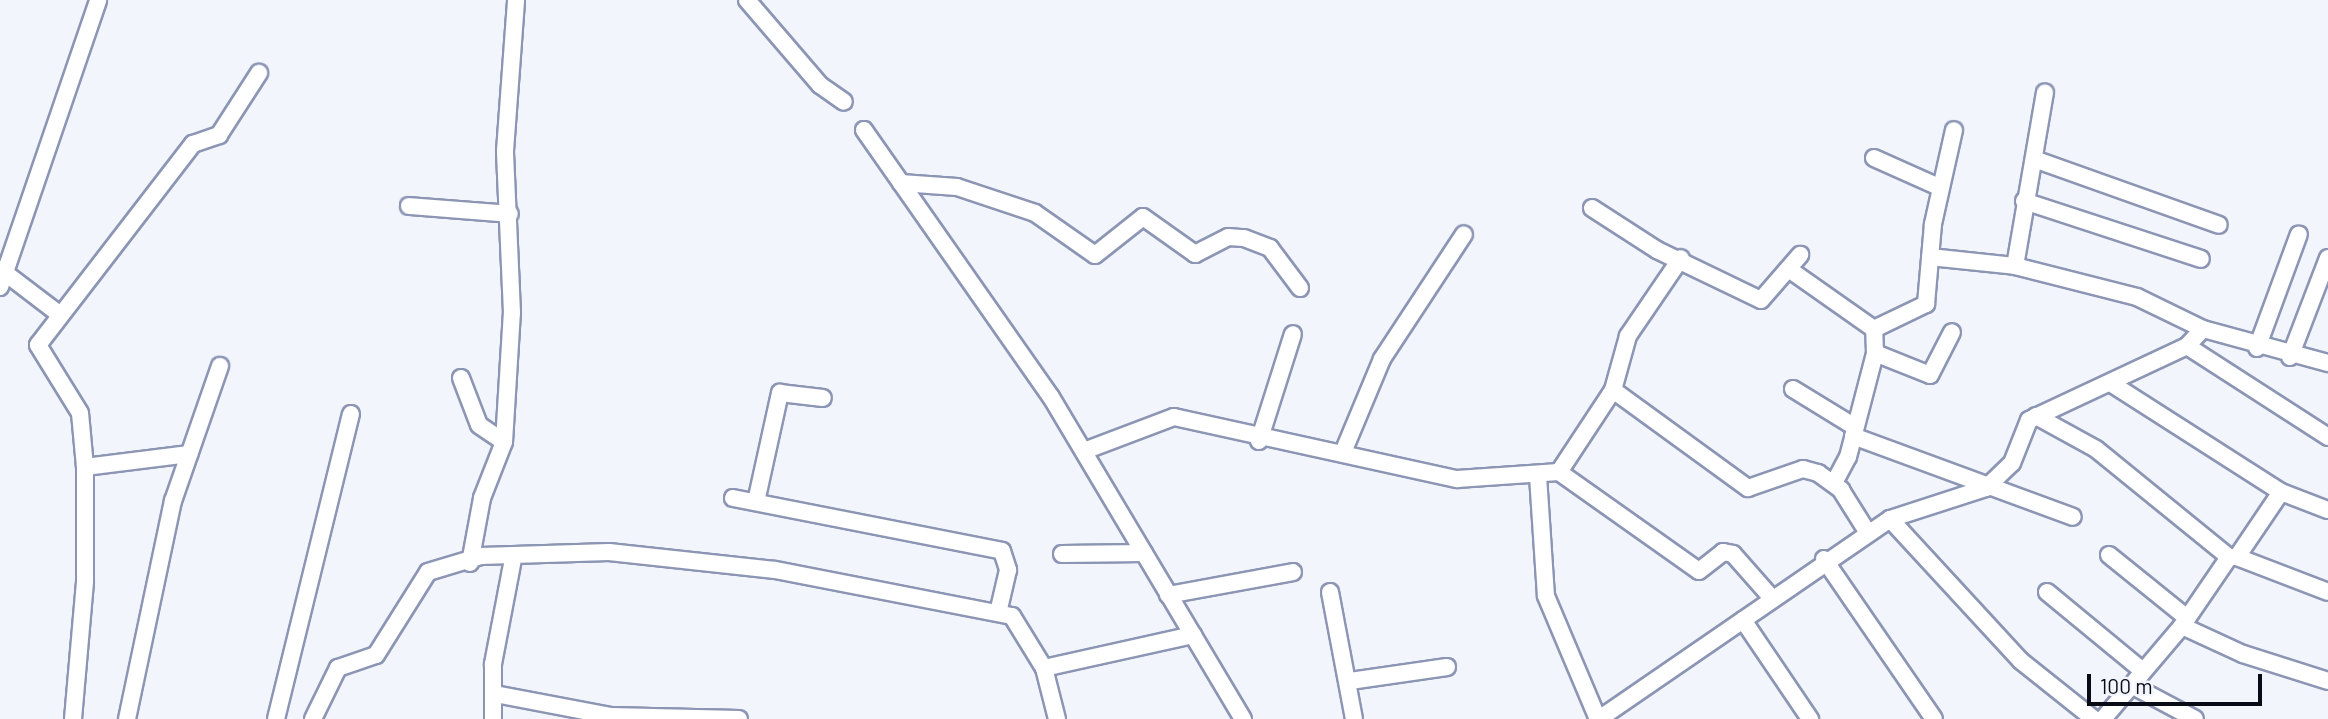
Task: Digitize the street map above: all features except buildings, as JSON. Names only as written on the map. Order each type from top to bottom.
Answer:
[{"type":"street","points":[[59,314],[2,275],[98,0]]},
{"type":"street","points":[[470,564],[482,498],[504,442],[510,214],[505,151],[516,0]]},
{"type":"street","points":[[747,0],[820,85],[844,102]]},
{"type":"street","points":[[73,719],[85,581],[85,467],[80,413],[39,353],[59,314],[192,144],[219,135],[259,73]]},
{"type":"street","points":[[2015,266],[2024,201],[2045,93]]},
{"type":"street","points":[[864,130],[1083,451],[1243,719]]},
{"type":"street","points":[[1874,329],[1926,304],[1941,188],[1954,130]]},
{"type":"street","points":[[1874,158],[1941,188]]},
{"type":"street","points":[[2034,159],[2219,225]]},
{"type":"street","points":[[901,183],[957,187],[1035,213],[1095,256],[1143,217],[1195,254],[1228,237],[1244,239],[1270,248],[1300,288]]},
{"type":"street","points":[[2024,201],[2202,259]]},
{"type":"street","points":[[409,206],[510,214]]},
{"type":"street","points":[[1592,208],[1657,250],[1681,258],[1761,300],[1800,256]]},
{"type":"street","points":[[1344,450],[1382,359],[1464,234]]},
{"type":"street","points":[[2257,348],[2299,234]]},
{"type":"street","points":[[1930,257],[2015,266],[2137,297],[2203,329],[2257,348],[2328,363]]},
{"type":"street","points":[[1083,451],[1174,417],[1259,440],[1344,450],[1457,479],[1538,476],[1559,472],[1613,390],[1629,336],[1681,258]]},
{"type":"street","points":[[2290,357],[2328,258]]},
{"type":"street","points":[[1790,270],[1874,329]]},
{"type":"street","points":[[1834,483],[1854,431],[1875,353],[1874,329]]},
{"type":"street","points":[[1538,476],[1546,596],[1599,719],[1744,620],[1770,596],[1890,519],[1986,488],[2005,474],[2036,416],[2112,384],[2187,346],[2203,329]]},
{"type":"street","points":[[1875,353],[1930,375],[1952,332]]},
{"type":"street","points":[[1259,440],[1293,334]]},
{"type":"street","points":[[2187,346],[2328,438]]},
{"type":"street","points":[[127,719],[173,501],[220,366]]},
{"type":"street","points":[[461,378],[479,425],[504,442]]},
{"type":"street","points":[[2112,384],[2281,492],[2328,510]]},
{"type":"street","points":[[1793,389],[1854,431],[1986,488],[2073,517]]},
{"type":"street","points":[[1613,390],[1748,488],[1802,469],[1834,483],[1868,533]]},
{"type":"street","points":[[756,502],[780,393],[823,398]]},
{"type":"street","points":[[276,719],[351,414]]},
{"type":"street","points":[[2036,416],[2096,449],[2233,557],[2328,592]]},
{"type":"street","points":[[85,467],[190,454]]},
{"type":"street","points":[[1559,472],[1699,571],[1723,552],[1733,554],[1770,596]]},
{"type":"street","points":[[2102,719],[2133,686],[2184,622],[2281,492]]},
{"type":"street","points":[[733,498],[1002,551],[1008,570],[998,613]]},
{"type":"street","points":[[1890,519],[2021,661],[2094,719]]},
{"type":"street","points":[[313,719],[338,668],[376,655],[419,582],[440,568],[470,564],[481,556],[513,559],[623,553],[775,570],[1012,616],[1044,668],[1056,719]]},
{"type":"street","points":[[1062,554],[1144,553]]},
{"type":"street","points":[[2109,555],[2184,622],[2243,654],[2328,681]]},
{"type":"street","points":[[493,719],[494,664],[513,559]]},
{"type":"street","points":[[1824,559],[1934,719]]},
{"type":"street","points":[[1168,595],[1293,572]]},
{"type":"street","points":[[2048,592],[2143,671]]},
{"type":"street","points":[[1331,593],[1350,681],[1354,719]]},
{"type":"street","points":[[1744,620],[1810,719]]},
{"type":"street","points":[[1044,668],[1193,635]]},
{"type":"street","points":[[1350,681],[1447,667]]},
{"type":"street","points":[[2133,686],[2194,719]]},
{"type":"street","points":[[495,694],[610,716],[739,719]]}]
